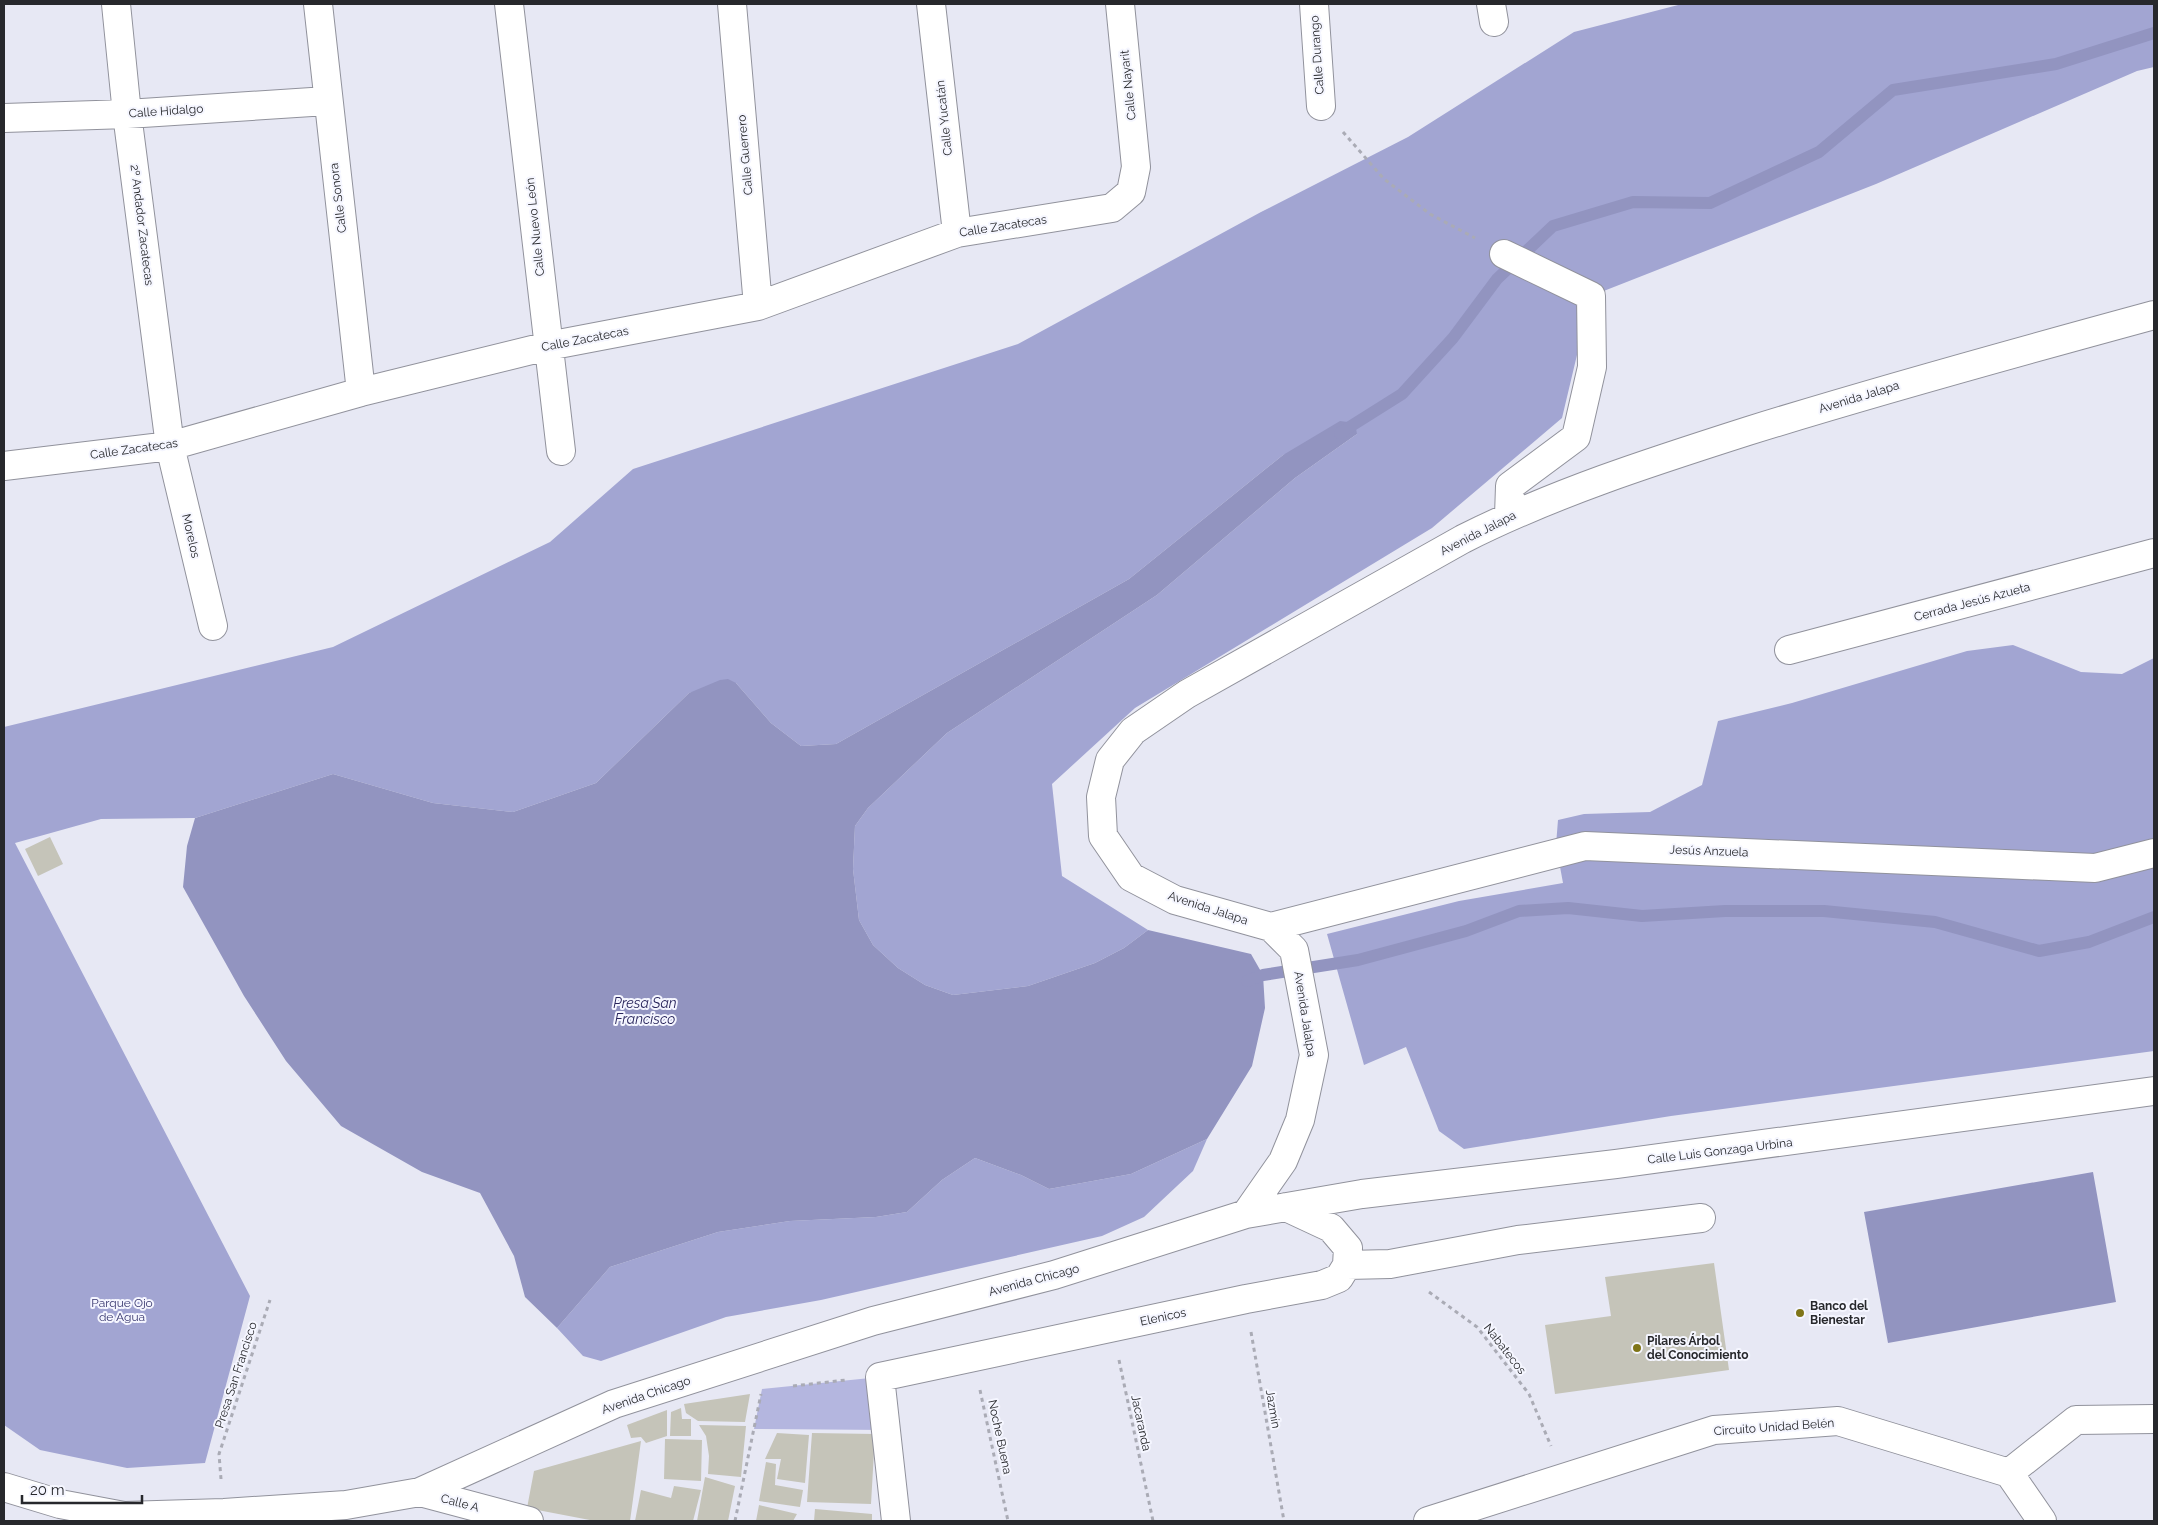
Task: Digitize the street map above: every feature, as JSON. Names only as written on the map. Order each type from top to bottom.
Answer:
[{"type":"street","name":"2º Andador Zacatecas","points":[[116,4],[127,114],[170,446]]},
{"type":"street","name":"Calle Sonora","points":[[318,4],[327,101],[361,392]]},
{"type":"street","name":"Calle Nuevo León","points":[[509,4],[561,451]]},
{"type":"street","name":"Calle Guerrero","points":[[732,4],[758,306]]},
{"type":"street","name":"Calle Yucatán","points":[[931,4],[957,233]]},
{"type":"street","name":"Calle Nayarit","points":[[1120,4],[1136,167]]},
{"type":"street","name":"Calle Durango","points":[[1314,4],[1321,106]]},
{"type":"street","name":"Calle Hidalgo","points":[[4,118],[127,114],[327,101]]},
{"type":"street","name":"Calle Zacatecas","points":[[4,466],[170,446],[361,392],[548,346],[758,306],[957,233],[1112,208],[1131,192],[1136,167]]},
{"type":"street","points":[[1504,254],[1591,296],[1592,367],[1576,437],[1510,486],[1509,516]]},
{"type":"street","name":"Avenida Jalapa","points":[[1271,927],[1175,900],[1131,876],[1102,836],[1101,797],[1110,760],[1133,731],[1188,694],[1509,516],[1638,466],[1878,390],[2154,315]]},
{"type":"street","name":"Morelos","points":[[170,446],[213,626]]},
{"type":"street","name":"Cerrada Jesús Azueta","points":[[1789,650],[2154,553]]},
{"type":"street","name":"Jesús Anzuela","points":[[1271,927],[1585,846],[2095,868],[2154,852]]},
{"type":"street","name":"Avenida Jalalpa","points":[[1246,1214],[1283,1161],[1300,1120],[1314,1056],[1294,950],[1271,927]]},
{"type":"street","name":"Calle Luis Gonzaga Urbina","points":[[1286,1207],[1362,1194],[1616,1164],[2154,1092]]},
{"type":"street","points":[[1286,1207],[1331,1228],[1348,1248],[1347,1265],[1390,1264],[1518,1240],[1700,1218]]},
{"type":"street","name":"Avenida Chicago","points":[[4,1487],[60,1504],[124,1516],[168,1518],[346,1505],[420,1492],[614,1404],[873,1321],[1054,1275],[1246,1214],[1286,1207]]},
{"type":"street","name":"Elenicos","points":[[880,1377],[1246,1299],[1322,1285],[1339,1278],[1347,1265]]},
{"type":"street","points":[[880,1377],[896,1521]]},
{"type":"street","points":[[2042,1521],[2009,1473],[2076,1420],[2154,1419]]},
{"type":"street","name":"Circuito Unidad Belén","points":[[1428,1521],[1565,1479],[1714,1430],[1838,1421],[2009,1473]]},
{"type":"street","name":"Calle A","points":[[420,1492],[529,1521]]},
{"type":"path","points":[[1321,106],[1384,179],[1430,214],[1504,254]]},
{"type":"path","name":"Nabatecos","points":[[1390,1264],[1477,1326],[1529,1394],[1565,1479]]},
{"type":"path","name":"Jazmín","points":[[1246,1299],[1284,1521]]},
{"type":"path","name":"Presa San Francisco","points":[[219,1454],[270,1300]]},
{"type":"path","name":"Jacaranda","points":[[1112,1328],[1153,1521]]},
{"type":"path","name":"Noche Buena","points":[[974,1357],[1008,1521]]},
{"type":"path","points":[[792,1386],[880,1377]]},
{"type":"path","points":[[735,1521],[762,1389]]},
{"type":"shaded area","points":[[880,1377],[886,1430],[754,1429],[762,1389]]},
{"type":"green space","name":"Parque Ojo de Agua","points":[[1682,4],[2154,4],[2154,67],[2137,71],[1876,184],[1591,296],[1562,418],[1432,528],[1135,708],[1052,784],[1062,876],[1148,930],[1124,948],[1095,963],[1028,986],[953,995],[925,985],[898,968],[873,945],[859,920],[853,869],[855,826],[868,808],[947,733],[1157,595],[1295,478],[1357,434],[1283,455],[1129,579],[836,744],[801,746],[771,723],[736,683],[689,693],[596,783],[513,812],[433,803],[333,774],[195,818],[101,819],[15,843],[250,1296],[205,1463],[127,1468],[40,1450],[4,1425],[4,727],[333,647],[550,542],[633,469],[1018,344],[1261,212],[1408,137],[1574,32]]},
{"type":"green space","points":[[2013,645],[2081,672],[2122,674],[2154,658],[2154,1051],[1671,1116],[1464,1149],[1439,1131],[1406,1047],[1364,1065],[1327,934],[1459,901],[1563,883],[1556,845],[1558,820],[1584,814],[1650,812],[1702,785],[1718,721],[1792,703],[1967,651]]},
{"type":"green space","points":[[1207,1139],[1193,1171],[1144,1217],[1102,1236],[821,1300],[726,1317],[601,1361],[583,1356],[557,1328],[610,1267],[718,1232],[790,1221],[876,1217],[907,1212],[942,1180],[975,1158],[1021,1175],[1049,1189],[1131,1174]]},
{"type":"water","name":"Presa San Francisco","points":[[1340,421],[1355,423],[1357,434],[1295,478],[1157,595],[947,733],[868,808],[855,826],[853,869],[859,920],[873,945],[898,968],[925,985],[953,995],[1028,986],[1095,963],[1124,948],[1148,930],[1251,954],[1263,975],[1265,1008],[1252,1066],[1207,1139],[1131,1174],[1049,1189],[1021,1175],[975,1158],[942,1180],[907,1212],[876,1217],[790,1221],[718,1232],[610,1267],[557,1328],[525,1297],[514,1256],[480,1193],[422,1172],[341,1126],[286,1061],[244,996],[183,887],[187,846],[195,818],[333,774],[433,803],[513,812],[596,783],[689,693],[720,680],[728,679],[736,683],[771,723],[801,746],[836,744],[1129,579],[1283,455]]},
{"type":"water","points":[[2093,1172],[2116,1302],[1888,1343],[1864,1212]]},
{"type":"building","points":[[50,837],[63,864],[38,876],[25,849]]},
{"type":"building","name":"Pilares Árbol del Conocimiento","points":[[1714,1263],[1729,1370],[1555,1394],[1545,1325],[1611,1316],[1605,1277]]},
{"type":"building","points":[[750,1394],[745,1422],[698,1421],[686,1413],[684,1404]]},
{"type":"building","points":[[681,1408],[682,1419],[691,1419],[691,1436],[670,1436],[671,1412]]},
{"type":"building","points":[[667,1410],[667,1436],[646,1443],[641,1437],[631,1438],[627,1425]]},
{"type":"building","points":[[699,1425],[746,1426],[741,1477],[708,1474],[709,1456],[706,1436]]},
{"type":"building","points":[[777,1433],[809,1435],[805,1483],[777,1479],[781,1459],[765,1459]]},
{"type":"building","points":[[812,1433],[875,1434],[871,1504],[807,1502]]},
{"type":"building","points":[[665,1439],[702,1440],[701,1481],[664,1479]]},
{"type":"building","points":[[641,1441],[630,1521],[595,1521],[527,1508],[534,1471]]},
{"type":"building","points":[[766,1462],[776,1464],[775,1485],[803,1490],[800,1507],[759,1501]]},
{"type":"building","points":[[705,1477],[735,1486],[728,1521],[697,1521]]},
{"type":"building","points":[[674,1486],[701,1490],[693,1521],[635,1521],[641,1490],[671,1498]]},
{"type":"building","points":[[759,1505],[797,1514],[793,1521],[756,1521]]},
{"type":"building","points":[[815,1509],[872,1514],[872,1521],[814,1521]]},
{"type":"waterway","points":[[1340,433],[1402,394],[1453,338],[1497,279],[1553,226],[1633,202],[1710,203],[1819,152],[1893,90],[2056,64],[2154,33]]},
{"type":"waterway","points":[[1247,981],[1263,975],[1358,960],[1466,931],[1519,911],[1568,908],[1642,916],[1725,911],[1824,911],[1935,922],[2039,951],[2089,942],[2154,917]]},
{"type":"place","name":"Banco del Bienestar","points":[[1800,1313]]},
{"type":"place","name":"Pilares Árbol del Conocimiento","points":[[1637,1348]]}]
